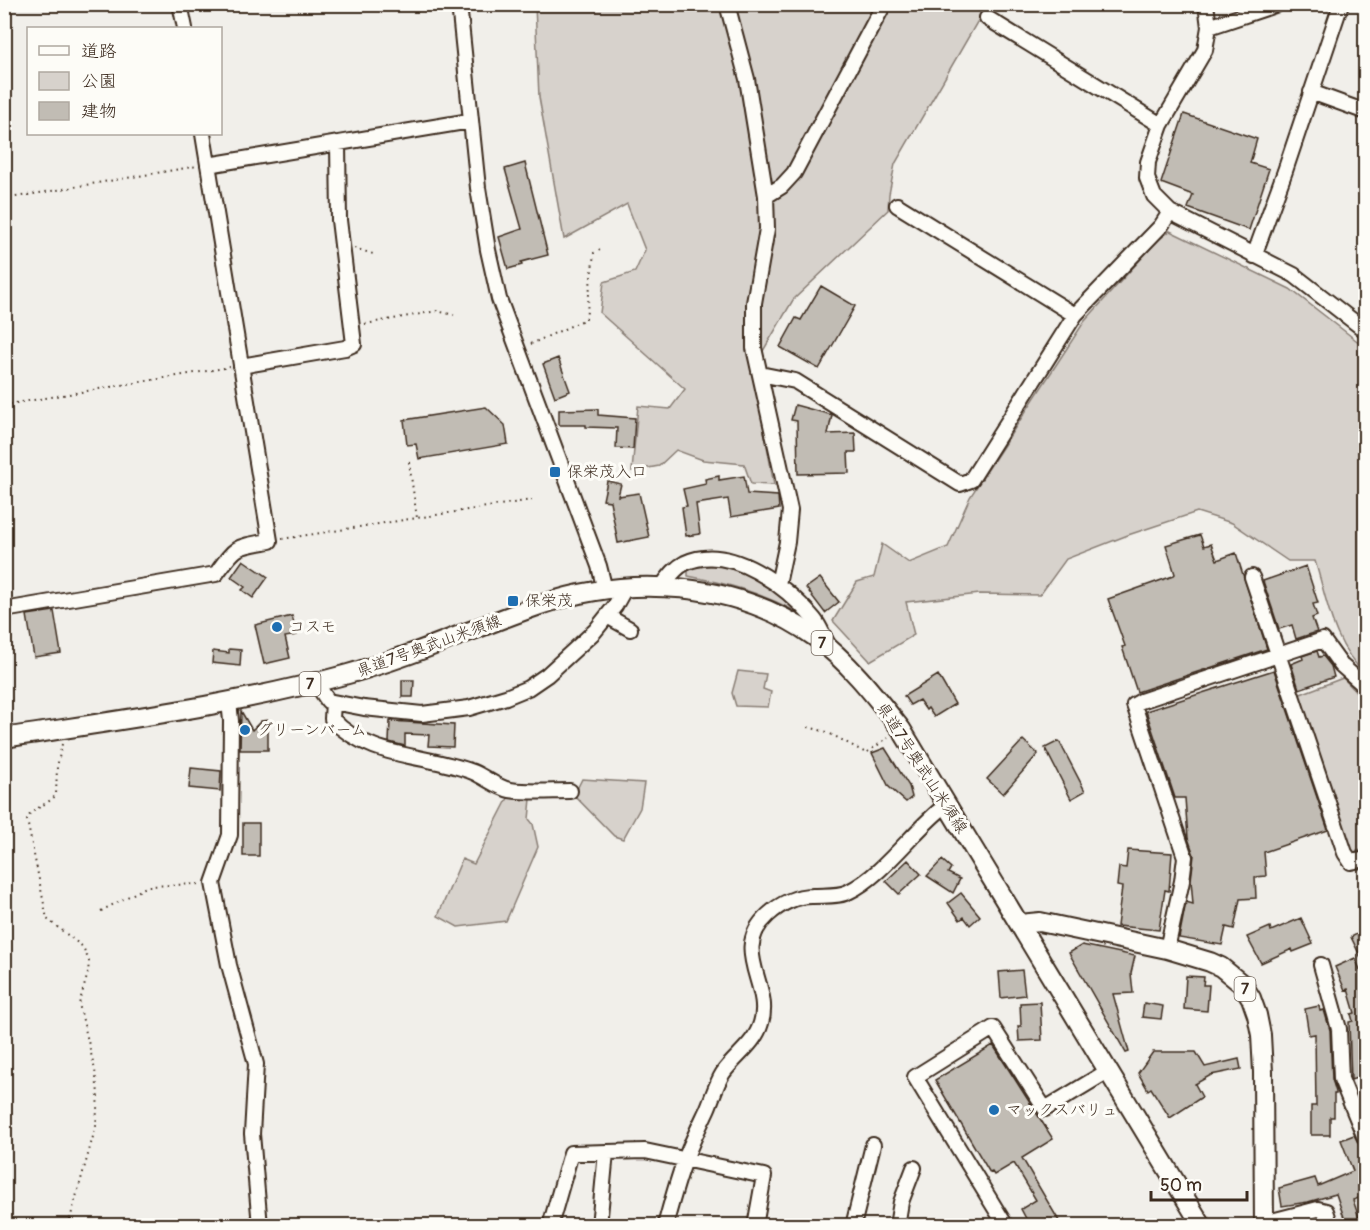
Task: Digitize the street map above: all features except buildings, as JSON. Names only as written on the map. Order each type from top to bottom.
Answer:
[{"type":"main road","name":"県道7号奥武山米須線","points":[[4,738],[229,701],[316,683],[417,652],[541,604],[574,595],[662,586],[711,593],[765,609],[814,636],[832,651],[853,670],[901,729],[1202,1226]]},
{"type":"main road","name":"7","points":[[1020,924],[1040,922],[1167,949],[1210,962],[1227,971],[1243,985],[1251,998],[1261,1035],[1264,1224]]},
{"type":"street","points":[[180,4],[184,27]]},
{"type":"street","points":[[459,4],[478,188],[499,299],[606,590]]},
{"type":"street","points":[[727,4],[747,80],[766,196],[767,229],[754,303],[754,348],[790,510],[788,543],[778,584]]},
{"type":"street","points":[[766,196],[782,186],[794,173],[884,4]]},
{"type":"street","points":[[1206,4],[1209,27],[1205,50],[1161,125],[1148,162],[1147,178],[1154,196],[1170,212],[1294,275],[1365,331]]},
{"type":"street","points":[[1209,27],[1278,4]]},
{"type":"street","points":[[1254,256],[1341,4]]},
{"type":"street","points":[[987,18],[1161,125]]},
{"type":"street","points":[[1311,92],[1365,112]]},
{"type":"street","points":[[208,165],[470,121]]},
{"type":"street","points":[[4,610],[216,574],[233,550],[240,546],[270,541],[203,135]]},
{"type":"street","points":[[241,366],[345,348],[354,344],[339,220],[338,144]]},
{"type":"street","points":[[897,205],[1075,315]]},
{"type":"street","points":[[760,374],[795,381],[960,484],[970,480],[1075,315],[1161,226],[1170,212]]},
{"type":"street","points":[[662,586],[676,569],[686,563],[711,558],[742,563],[778,584],[815,620],[832,651]]},
{"type":"street","points":[[1252,577],[1345,853],[1351,862],[1365,858]]},
{"type":"street","points":[[316,683],[328,701],[364,708],[422,714],[469,708],[506,697],[528,688],[547,675],[595,631],[615,606],[625,588]]},
{"type":"street","points":[[607,616],[630,629]]},
{"type":"street","points":[[1167,949],[1185,857],[1134,705],[1141,700],[1323,640],[1341,665],[1365,687]]},
{"type":"street","points":[[229,701],[231,721],[230,835],[213,883],[229,966],[256,1064],[252,1134],[260,1226]]},
{"type":"street","points":[[333,702],[332,719],[355,738],[374,747],[473,772],[509,790],[570,791]]},
{"type":"street","points":[[665,1226],[685,1161],[723,1074],[752,1041],[762,1022],[760,992],[750,955],[753,938],[759,926],[767,916],[783,904],[800,897],[829,896],[848,892],[867,879],[946,804]]},
{"type":"street","points":[[1321,965],[1339,1029],[1341,1079],[1365,1140]]},
{"type":"street","points":[[1006,1226],[915,1077],[993,1028],[1045,1109],[1108,1071]]},
{"type":"street","points":[[853,1226],[873,1145]]},
{"type":"street","points":[[550,1226],[571,1153],[645,1151],[764,1176],[755,1226]]},
{"type":"street","points":[[599,1226],[606,1152]]},
{"type":"street","points":[[897,1226],[901,1202],[914,1168]]},
{"type":"street","points":[[1264,1224],[1318,1209],[1326,1211],[1331,1226]]},
{"type":"path","points":[[4,199],[208,165]]},
{"type":"path","points":[[517,350],[586,319],[594,253],[602,249]]},
{"type":"path","points":[[353,326],[437,311],[454,315]]},
{"type":"path","points":[[4,405],[241,366]]},
{"type":"path","points":[[409,462],[417,518]]},
{"type":"path","points":[[270,541],[532,500]]},
{"type":"path","points":[[808,727],[827,732],[866,753],[888,738]]},
{"type":"path","points":[[59,729],[62,748],[57,767],[56,795],[29,814],[27,820],[47,919],[82,947],[89,961],[88,973],[78,1004],[95,1070],[98,1111],[96,1126],[68,1226]]},
{"type":"path","points":[[101,911],[148,886],[213,883]]},
{"type":"green space","points":[[535,5],[987,5],[895,164],[888,210],[793,300],[753,368],[774,485],[751,484],[744,464],[703,460],[676,450],[659,466],[632,471],[638,406],[670,409],[685,389],[600,313],[604,282],[635,272],[645,250],[627,204],[564,239],[539,97]]},
{"type":"green space","points":[[1170,231],[1290,289],[1365,347],[1365,673],[1354,662],[1338,636],[1315,561],[1288,561],[1232,523],[1197,512],[1066,559],[1040,595],[980,594],[906,602],[914,635],[870,661],[833,621],[857,582],[874,577],[882,544],[909,563],[948,547],[970,497],[1084,322],[1157,241]]},
{"type":"green space","points":[[716,565],[738,571],[760,582],[797,612],[744,590],[688,576],[688,568]]},
{"type":"green space","points":[[738,671],[766,674],[763,689],[771,692],[768,707],[736,706],[732,693]]},
{"type":"green space","points":[[1343,678],[1365,701],[1365,731],[1360,741],[1365,745],[1365,849],[1350,853],[1298,695]]},
{"type":"green space","points":[[582,779],[644,783],[640,808],[623,839],[614,836],[574,795]]},
{"type":"green space","points":[[509,796],[531,799],[529,819],[533,824],[538,847],[506,921],[458,927],[438,916],[462,859],[474,864]]},
{"type":"place","name":"保栄茂入口","points":[[555,472]]},
{"type":"place","name":"保栄茂","points":[[513,601]]},
{"type":"place","name":"コスモ","points":[[277,627]]},
{"type":"place","name":"グリーンバーム","points":[[245,730]]},
{"type":"place","name":"マックスバリュ","points":[[994,1110]]}]
